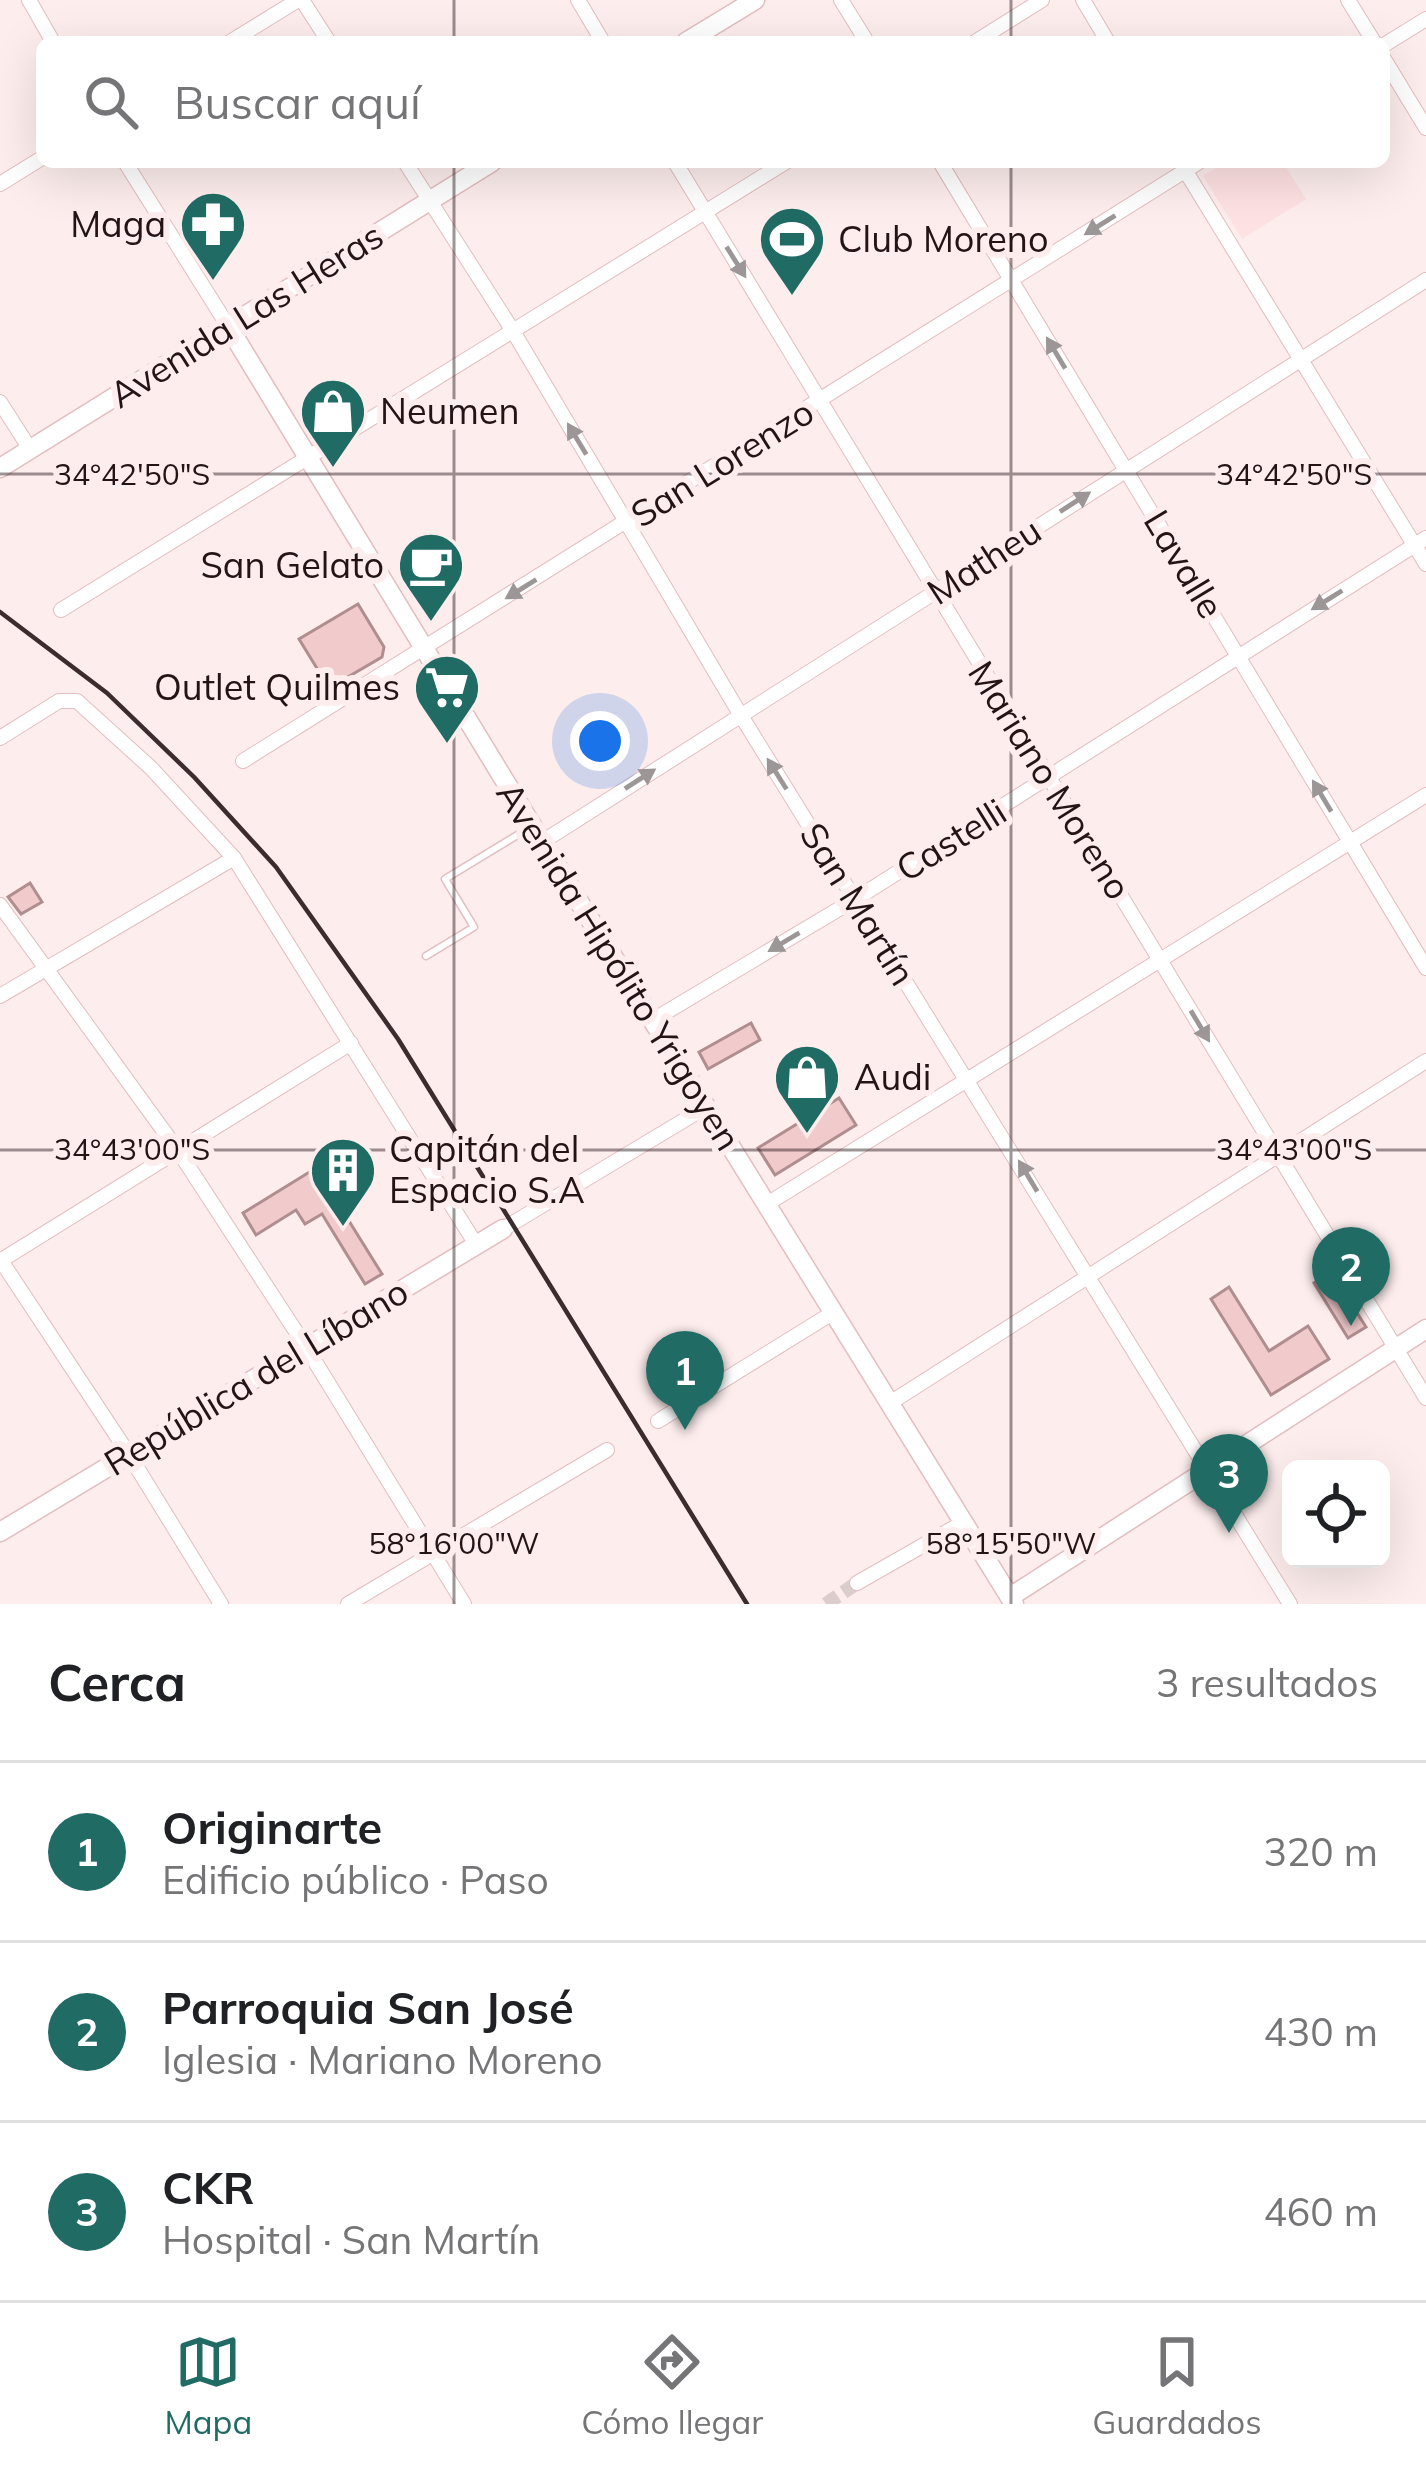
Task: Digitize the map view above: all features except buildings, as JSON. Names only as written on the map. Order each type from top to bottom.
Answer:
[{"type":"street","points":[[28,0],[49,36]]},
{"type":"street","points":[[240,36],[300,0],[324,36]]},
{"type":"street","points":[[578,0],[599,36]]},
{"type":"street","points":[[696,36],[755,0]]},
{"type":"street","points":[[841,0],[863,36]]},
{"type":"street","points":[[985,36],[1042,0]]},
{"type":"street","points":[[1083,0],[1104,36]]},
{"type":"street","points":[[1348,0],[1370,36]]},
{"type":"street","points":[[1390,41],[1426,19]]},
{"type":"street","points":[[1390,69],[1426,128]]},
{"type":"street","points":[[0,184],[36,162]]},
{"type":"street","points":[[129,168],[228,326]]},
{"type":"street","name":"San Martín","points":[[410,168],[854,900],[1290,1604]]},
{"type":"street","name":"Avenida Las Heras","points":[[0,468],[482,168]]},
{"type":"street","name":"Mariano Moreno","points":[[679,168],[1426,1398]]},
{"type":"street","points":[[61,610],[777,168]]},
{"type":"street","name":"Lavalle","points":[[944,168],[1426,968]]},
{"type":"street","name":"San Lorenzo","points":[[243,761],[1183,168]]},
{"type":"street","points":[[1190,168],[1303,360],[1420,542],[1426,564]]},
{"type":"street","name":"Matheu","points":[[537,834],[934,594],[1426,280]]},
{"type":"street","name":"Avenida Hipólito Yrigoyen","points":[[228,326],[1012,1600]]},
{"type":"street","points":[[0,401],[30,449]]},
{"type":"street","name":"Castelli","points":[[653,1020],[1050,778],[1420,542]]},
{"type":"street","points":[[0,738],[67,700],[83,705],[234,858],[477,1246]]},
{"type":"street","points":[[767,1204],[1426,795]]},
{"type":"street","points":[[0,996],[234,858]]},
{"type":"street","points":[[0,905],[179,1152],[464,1604]]},
{"type":"street","points":[[220,1604],[128,1453],[0,1260],[351,1043]]},
{"type":"street","points":[[890,1403],[1426,1061]]},
{"type":"street","points":[[508,1227],[706,1107]]},
{"type":"street","name":"República del Líbano","points":[[0,1532],[508,1227]]},
{"type":"street","points":[[658,1421],[833,1312]]},
{"type":"street","points":[[1012,1600],[1426,1329]]},
{"type":"street","points":[[348,1604],[607,1450]]},
{"type":"street","points":[[857,1583],[964,1522]]},
{"type":"lane","points":[[425,956],[474,927],[446,879],[537,834]]},
{"type":"shaded area","points":[[1216,168],[1287,168],[1306,199],[1242,239],[1203,176]]},
{"type":"tunnel","points":[[826,1604],[857,1583]]},
{"type":"railway","points":[[0,612],[107,693],[194,777],[276,867],[398,1039],[747,1604]]},
{"type":"place","name":"Maga","points":[[213,283]]},
{"type":"place","name":"Club Moreno","points":[[792,298]]},
{"type":"place","name":"Neumen","points":[[333,470]]},
{"type":"place","name":"San Gelato","points":[[431,624]]},
{"type":"place","name":"Outlet Quilmes","points":[[447,746]]},
{"type":"place","name":"Audi","points":[[807,1136]]},
{"type":"place","name":"Capitán del Espacio S.A","points":[[343,1229]]},
{"type":"place","name":"Parroquia San José","points":[[1351,1326]]},
{"type":"place","name":"Originarte","points":[[685,1430]]},
{"type":"place","name":"CKR","points":[[1229,1533]]}]
